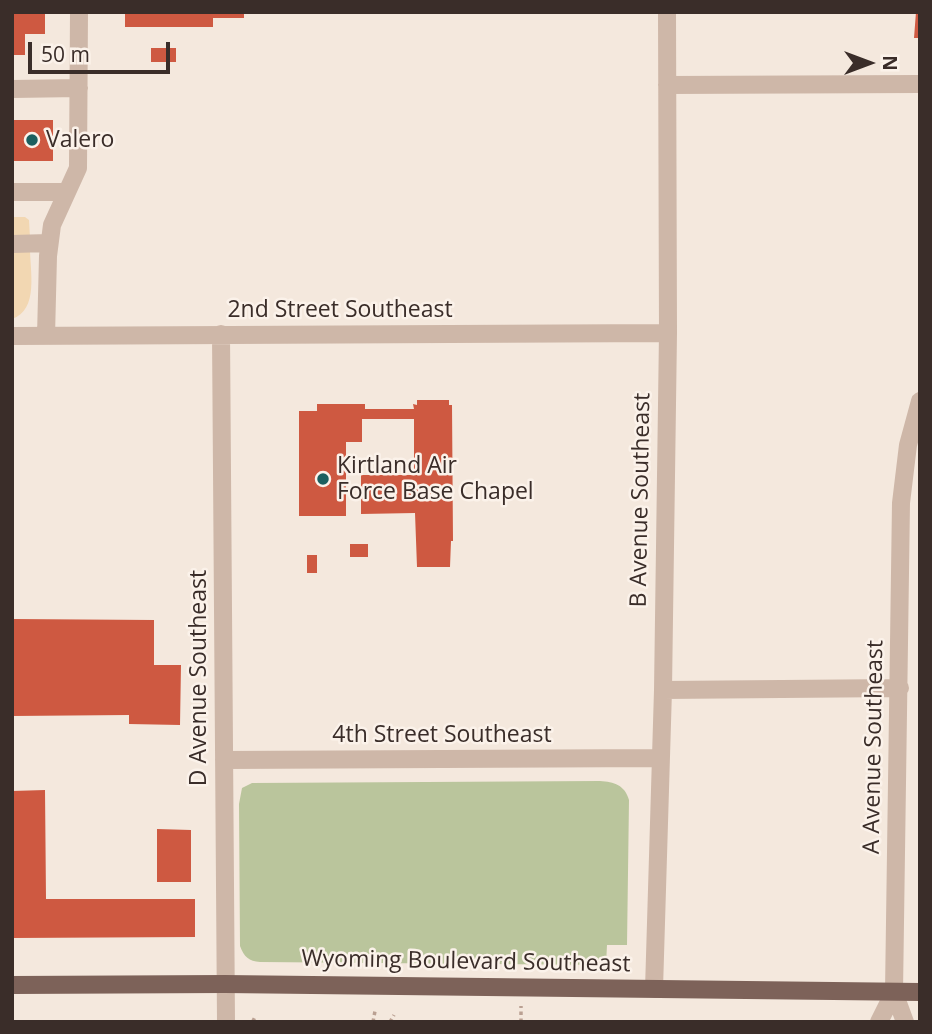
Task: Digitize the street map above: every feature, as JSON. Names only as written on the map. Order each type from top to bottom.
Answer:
[{"type":"main road","name":"Wyoming Boulevard Southeast","points":[[12,985],[225,984],[920,992]]},
{"type":"street","points":[[46,336],[52,225],[78,168],[79,12]]},
{"type":"street","name":"B Avenue Southeast","points":[[654,989],[663,690],[668,333],[667,12]]},
{"type":"street","points":[[667,85],[920,84]]},
{"type":"street","points":[[12,89],[79,88]]},
{"type":"street","points":[[12,192],[67,192]]},
{"type":"street","points":[[12,244],[49,243]]},
{"type":"street","name":"2nd Street Southeast","points":[[12,336],[668,333]]},
{"type":"street","name":"D Avenue Southeast","points":[[221,334],[226,1022]]},
{"type":"street","name":"A Avenue Southeast","points":[[894,992],[901,503],[907,455],[920,401]]},
{"type":"street","points":[[663,690],[900,688]]},
{"type":"street","name":"4th Street Southeast","points":[[224,760],[660,758]]},
{"type":"street","points":[[879,1022],[894,992]]},
{"type":"street","points":[[894,992],[905,1022]]},
{"type":"path","points":[[521,1006],[521,1022]]},
{"type":"path","points":[[373,1022],[375,1011]]},
{"type":"path","points":[[390,1022],[394,1016]]},
{"type":"path","points":[[252,1019],[258,1022]]},
{"type":"green space","points":[[600,781],[618,785],[629,800],[627,945],[607,945],[606,965],[260,962],[247,958],[240,946],[239,804],[242,788],[252,783]]},
{"type":"sand","points":[[12,217],[25,217],[29,220],[30,238],[12,239]]},
{"type":"sand","points":[[12,249],[30,249],[31,289],[26,307],[12,319]]},
{"type":"building","points":[[12,12],[45,12],[45,34],[25,34],[25,55],[12,55]]},
{"type":"building","points":[[125,12],[244,12],[244,18],[213,18],[213,27],[125,27]]},
{"type":"building","points":[[916,12],[920,12],[920,38],[914,38]]},
{"type":"building","points":[[151,48],[176,48],[176,62],[151,62]]},
{"type":"building","name":"Valero","points":[[12,120],[53,120],[53,161],[12,161]]},
{"type":"building","points":[[417,400],[449,400],[449,405],[452,405],[453,541],[450,567],[417,567],[415,513],[361,514],[361,475],[414,475],[414,419],[362,419],[362,442],[346,442],[346,516],[299,516],[299,411],[317,411],[317,404],[365,404],[365,409],[414,409],[413,404],[417,405]]},
{"type":"building","points":[[350,544],[368,544],[368,557],[350,557]]},
{"type":"building","points":[[307,555],[317,555],[317,573],[307,573]]},
{"type":"building","points":[[12,619],[154,620],[154,665],[181,665],[180,725],[129,724],[129,715],[12,716]]},
{"type":"building","points":[[45,790],[46,899],[195,899],[195,937],[12,938],[12,791]]},
{"type":"building","points":[[157,829],[191,830],[191,882],[157,882]]},
{"type":"place","name":"Valero","points":[[32,140]]},
{"type":"place","name":"Kirtland Air Force Base Chapel","points":[[323,479]]}]
